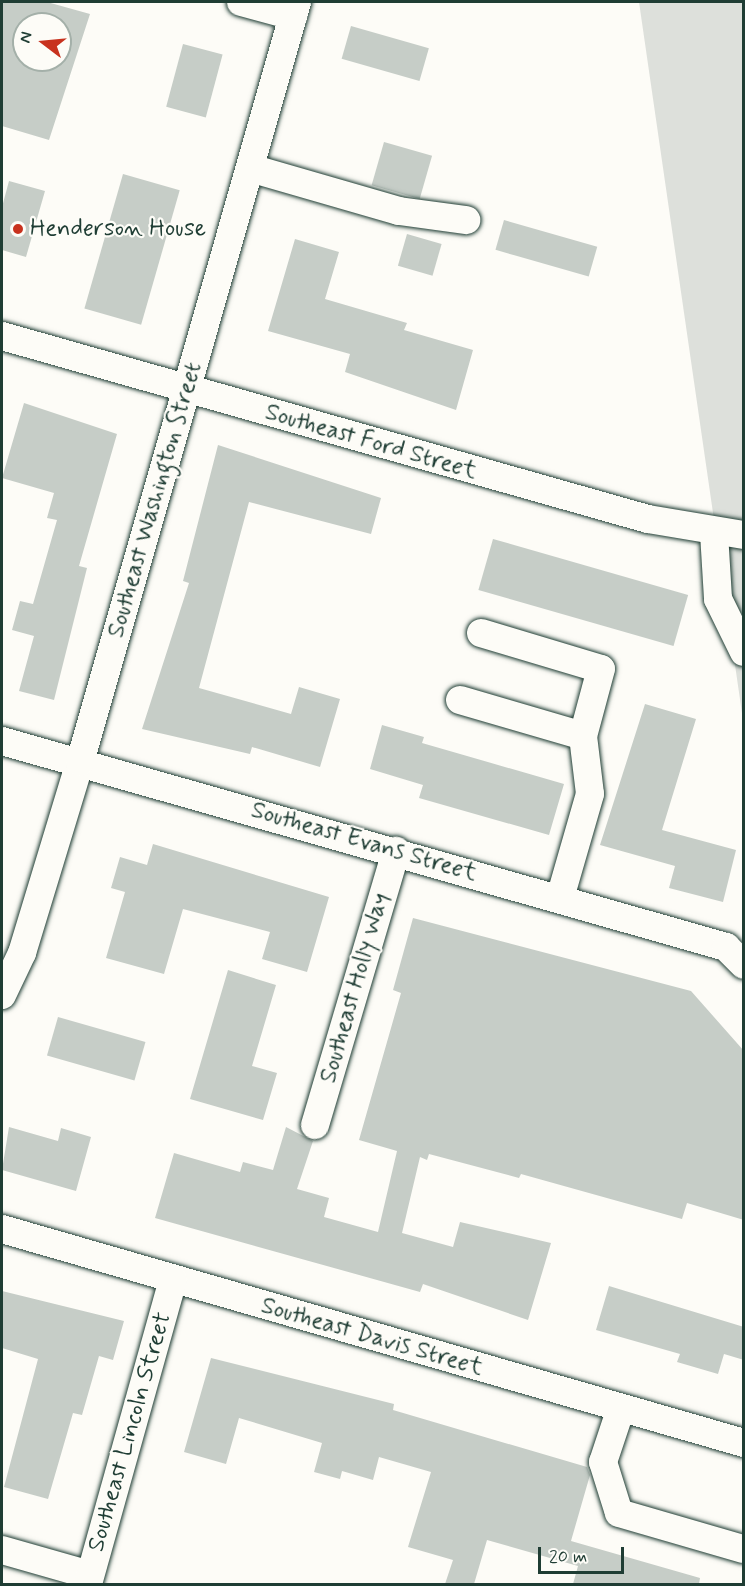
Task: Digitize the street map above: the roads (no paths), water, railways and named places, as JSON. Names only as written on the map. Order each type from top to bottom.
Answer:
[{"type":"street","points":[[241,2],[295,9]]},
{"type":"street","name":"Southeast Washington Street","points":[[2,995],[22,952],[80,762],[295,9]]},
{"type":"street","points":[[250,168],[399,211],[466,220]]},
{"type":"street","name":"Southeast Ford Street","points":[[2,336],[186,390],[714,532],[744,535]]},
{"type":"street","points":[[714,532],[718,599],[744,652]]},
{"type":"street","points":[[481,633],[601,669],[583,736],[590,794],[560,898]]},
{"type":"street","points":[[460,700],[583,736]]},
{"type":"street","name":"Southeast Evans Street","points":[[2,741],[560,898],[735,956]]},
{"type":"street","name":"Southeast Holly Way","points":[[315,1125],[396,851]]},
{"type":"street","name":"Southeast Davis Street","points":[[2,1229],[744,1443]]},
{"type":"street","name":"Southeast Lincoln Street","points":[[89,1580],[173,1280]]},
{"type":"street","points":[[621,1408],[603,1462],[619,1513],[743,1549]]},
{"type":"street","points":[[2,1550],[89,1580]]},
{"type":"place","name":"Henderson House","points":[[18,229]]}]
